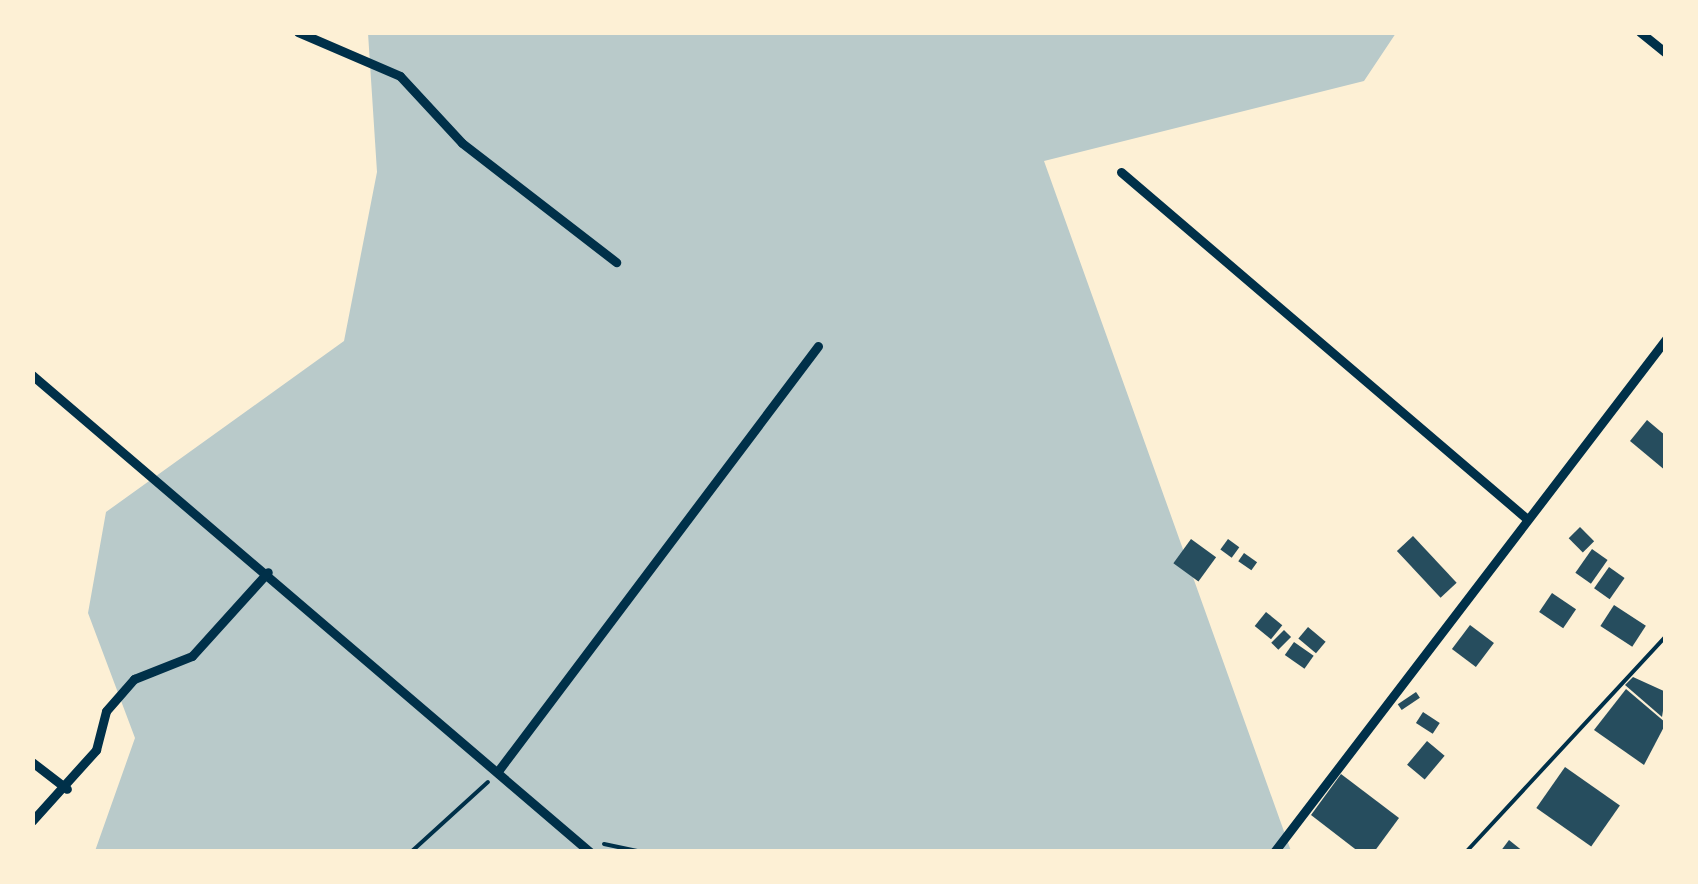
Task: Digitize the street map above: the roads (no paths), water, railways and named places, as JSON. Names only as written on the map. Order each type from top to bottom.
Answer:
[{"type":"street","points":[[298,32],[400,76],[462,143],[616,262]]},
{"type":"street","points":[[1640,32],[1666,53]]},
{"type":"street","points":[[1120,172],[1526,518]]},
{"type":"street","points":[[1274,852],[1666,339]]},
{"type":"street","points":[[498,771],[818,346]]},
{"type":"street","points":[[32,375],[268,572],[590,852]]},
{"type":"street","points":[[32,821],[67,789],[134,679],[192,656],[268,572]]},
{"type":"street","points":[[32,762],[67,789]]}]
